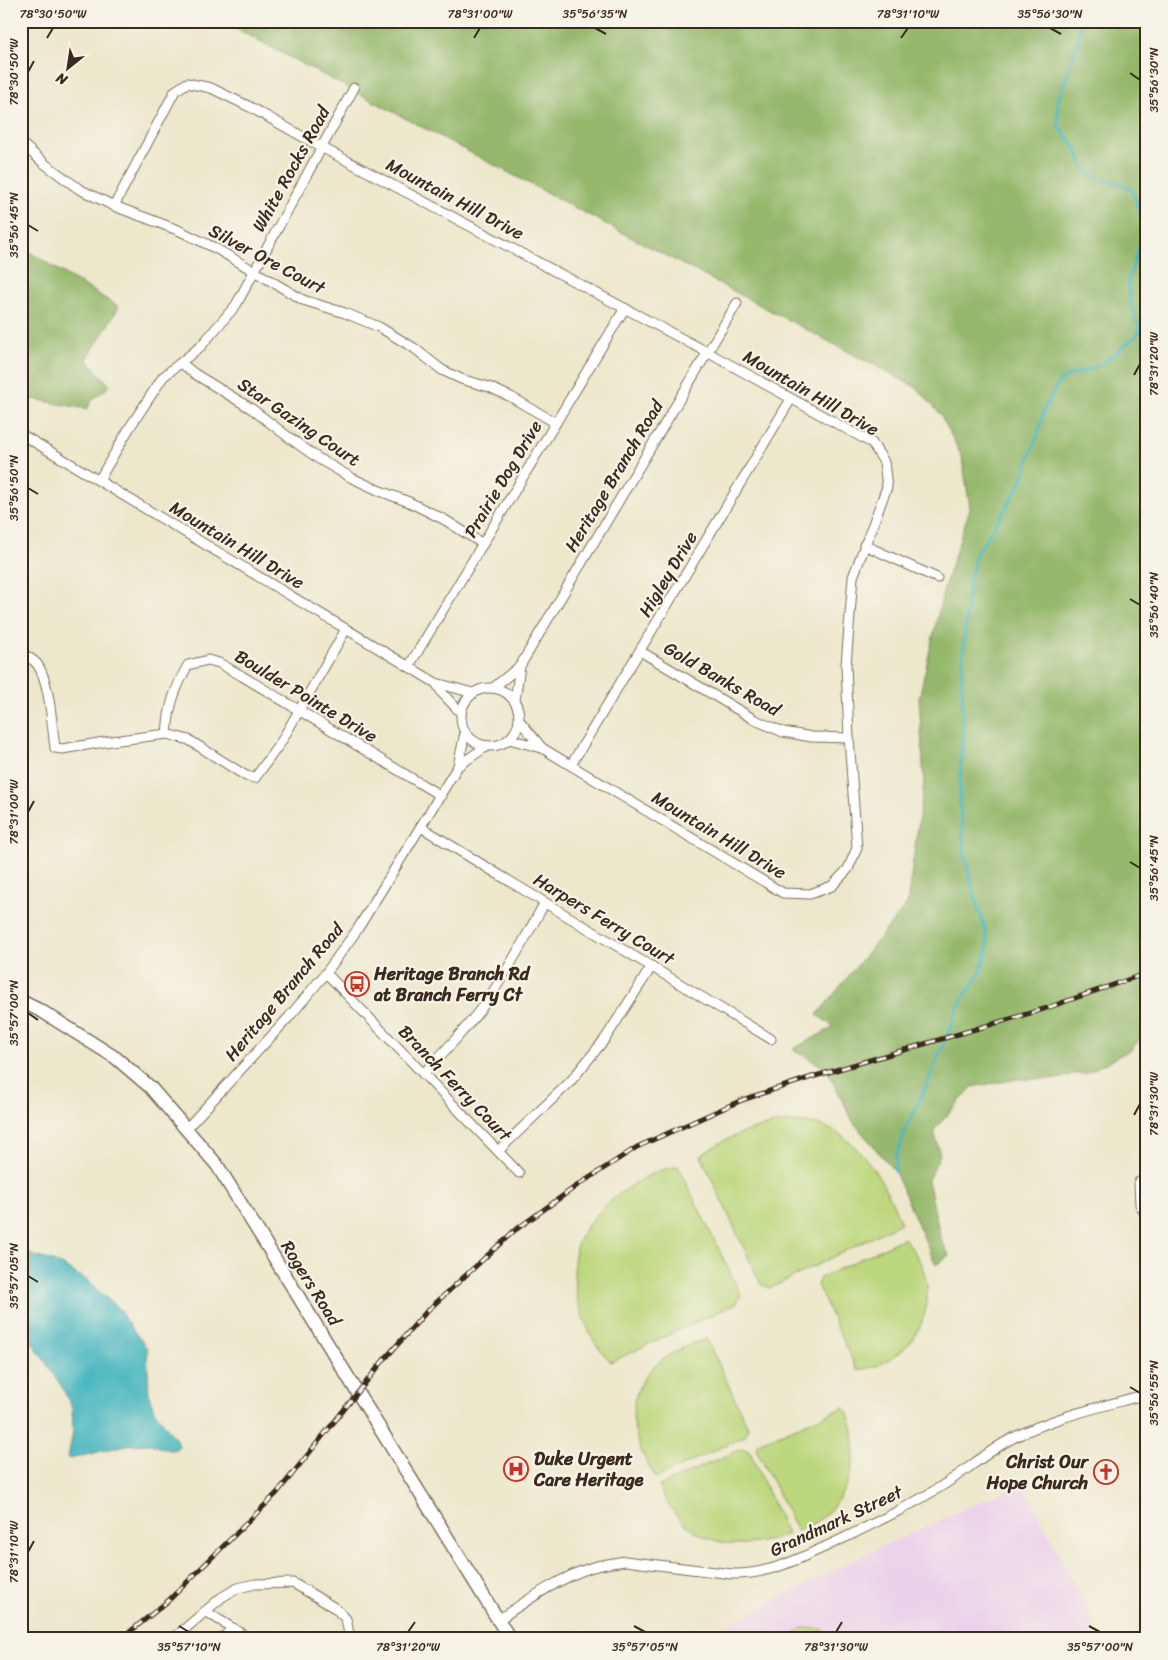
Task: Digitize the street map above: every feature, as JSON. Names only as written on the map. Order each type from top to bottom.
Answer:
[{"type":"main road","name":"Rogers Road","points":[[21,1002],[51,1016],[116,1058],[150,1087],[217,1165],[510,1639]]},
{"type":"street","name":"Mountain Hill Drive","points":[[114,206],[175,91],[187,83],[211,88],[707,352],[872,443],[884,462],[887,486],[882,504],[864,545],[853,577],[846,666],[848,738],[857,848],[848,869],[832,886],[810,894],[783,893],[542,748],[509,739]]},
{"type":"street","name":"White Rocks Road","points":[[99,480],[130,427],[163,377],[201,346],[236,305],[354,88]]},
{"type":"street","name":"Silver Ore Court","points":[[21,143],[44,164],[79,189],[114,206],[178,230],[215,248],[303,300],[327,309],[345,313],[379,327],[414,348],[442,370],[461,379],[511,396],[556,423]]},
{"type":"street","name":"Heritage Branch Road","points":[[493,688],[520,666],[737,303]]},
{"type":"street","name":"Prairie Dog Drive","points":[[409,666],[625,308]]},
{"type":"street","name":"Star Gazing Court","points":[[180,362],[195,374],[252,408],[286,436],[319,459],[352,478],[409,502],[445,520],[483,544]]},
{"type":"street","name":"Higley Drive","points":[[571,765],[791,399]]},
{"type":"street","name":"Mountain Hill Drive","points":[[21,434],[436,683],[472,693]]},
{"type":"street","points":[[864,545],[938,578]]},
{"type":"street","points":[[21,653],[31,658],[38,665],[44,678],[55,748],[62,749],[167,734],[189,740],[246,776],[256,778],[281,742],[346,630]]},
{"type":"street","name":"Gold Banks Road","points":[[640,651],[755,720],[783,732],[812,737],[848,738]]},
{"type":"street","name":"Boulder Pointe Drive","points":[[167,734],[168,710],[179,681],[188,665],[208,660],[219,663],[299,709],[441,796]]},
{"type":"street","name":"Heritage Branch Road","points":[[515,702],[520,666]]},
{"type":"street","name":"Mountain Hill Drive","points":[[436,683],[443,694],[460,712]]},
{"type":"street","points":[[493,688],[502,690],[515,702],[519,720],[509,739],[502,744],[487,746],[479,744],[465,733],[461,723],[460,712],[467,698],[472,693],[479,689],[493,688]]},
{"type":"street","name":"Mountain Hill Drive","points":[[519,720],[542,748]]},
{"type":"street","name":"Heritage Branch Road","points":[[187,1128],[289,1017],[326,973],[357,930],[458,766],[465,733]]},
{"type":"street","name":"Heritage Branch Road","points":[[458,766],[487,746]]},
{"type":"street","name":"Harpers Ferry Court","points":[[421,827],[544,904],[652,966],[771,1039]]},
{"type":"street","points":[[423,1074],[454,1042],[485,1003],[506,972],[544,904]]},
{"type":"street","points":[[498,1151],[570,1082],[605,1039],[652,966]]},
{"type":"street","name":"Branch Ferry Court","points":[[326,973],[519,1174]]},
{"type":"street","points":[[1139,1182],[1140,1204],[1147,1218]]},
{"type":"street","name":"Grandmark Street","points":[[498,1620],[560,1582],[590,1568],[613,1563],[625,1561],[749,1575],[784,1565],[900,1511],[949,1482],[993,1448],[1012,1438],[1048,1422],[1147,1394]]},
{"type":"street","points":[[173,1639],[222,1597],[238,1588],[255,1584],[293,1583],[335,1608],[346,1619],[350,1639]]},
{"type":"street","points":[[205,1611],[250,1639]]},
{"type":"street","points":[[222,1639],[233,1628]]},
{"type":"shaded area","points":[[1022,1483],[1088,1610],[1096,1639],[718,1639],[715,1631],[862,1556]]},
{"type":"green space","points":[[221,21],[1147,21],[1147,1025],[1132,1049],[1085,1074],[1073,1074],[1058,1079],[1018,1079],[972,1087],[934,1130],[940,1155],[928,1180],[941,1240],[949,1255],[936,1265],[895,1172],[854,1123],[826,1069],[793,1049],[834,1027],[817,1015],[907,904],[924,783],[919,698],[944,588],[970,508],[962,457],[941,415],[917,388]]},
{"type":"green space","points":[[21,247],[119,307],[87,359],[110,386],[93,399],[87,409],[21,397]]},
{"type":"green space","points":[[785,1122],[822,1126],[840,1135],[852,1144],[873,1168],[889,1196],[901,1223],[771,1288],[761,1285],[701,1156],[730,1138],[762,1127]]},
{"type":"green space","points":[[678,1166],[741,1295],[737,1303],[611,1362],[594,1341],[578,1302],[574,1270],[575,1253],[579,1241],[595,1216],[619,1194],[656,1172]]},
{"type":"green space","points":[[904,1238],[918,1258],[924,1272],[927,1290],[926,1307],[922,1323],[914,1337],[903,1350],[890,1360],[874,1367],[857,1370],[817,1285],[820,1278]]},
{"type":"green space","points":[[707,1339],[748,1427],[745,1436],[656,1478],[643,1454],[635,1432],[633,1411],[637,1392],[646,1376],[661,1361],[681,1349]]},
{"type":"green space","points":[[845,1407],[852,1425],[854,1443],[853,1462],[848,1480],[840,1496],[829,1511],[814,1523],[797,1531],[756,1449],[758,1443]]},
{"type":"green space","points":[[743,1448],[750,1452],[787,1534],[767,1541],[748,1544],[729,1543],[711,1539],[695,1531],[681,1520],[669,1505],[659,1486]]},
{"type":"green space","points":[[803,1628],[822,1629],[828,1639],[817,1639],[814,1632],[798,1638],[796,1633]]},
{"type":"water","points":[[21,1252],[53,1261],[63,1266],[88,1281],[121,1311],[124,1318],[147,1348],[149,1395],[154,1410],[177,1441],[179,1446],[177,1449],[169,1450],[150,1444],[126,1445],[70,1459],[68,1457],[73,1432],[72,1408],[62,1387],[34,1345],[21,1332]]},
{"type":"waterway","points":[[1081,21],[1078,42],[1058,100],[1058,126],[1075,147],[1085,169],[1101,180],[1122,184],[1132,190],[1144,225],[1128,281],[1131,308],[1144,337],[1147,363]]},
{"type":"waterway","points":[[895,1172],[896,1157],[904,1133],[928,1082],[960,1003],[980,974],[988,947],[986,932],[965,858],[960,807],[963,732],[962,671],[969,583],[976,554],[1021,482],[1045,407],[1058,384],[1064,378],[1098,366],[1106,361],[1132,340],[1139,332],[1140,327]]},
{"type":"railway","points":[[121,1639],[168,1601],[277,1493],[383,1361],[427,1311],[514,1231],[575,1187],[637,1147],[742,1100],[812,1077],[1044,1009],[1147,973]]},
{"type":"place","name":"Heritage Branch Rd at Branch Ferry Ct","points":[[357,984]]},
{"type":"place","name":"Duke Urgent Care Heritage","points":[[516,1469]]},
{"type":"place","name":"Christ Our Hope Church","points":[[1106,1472]]}]
